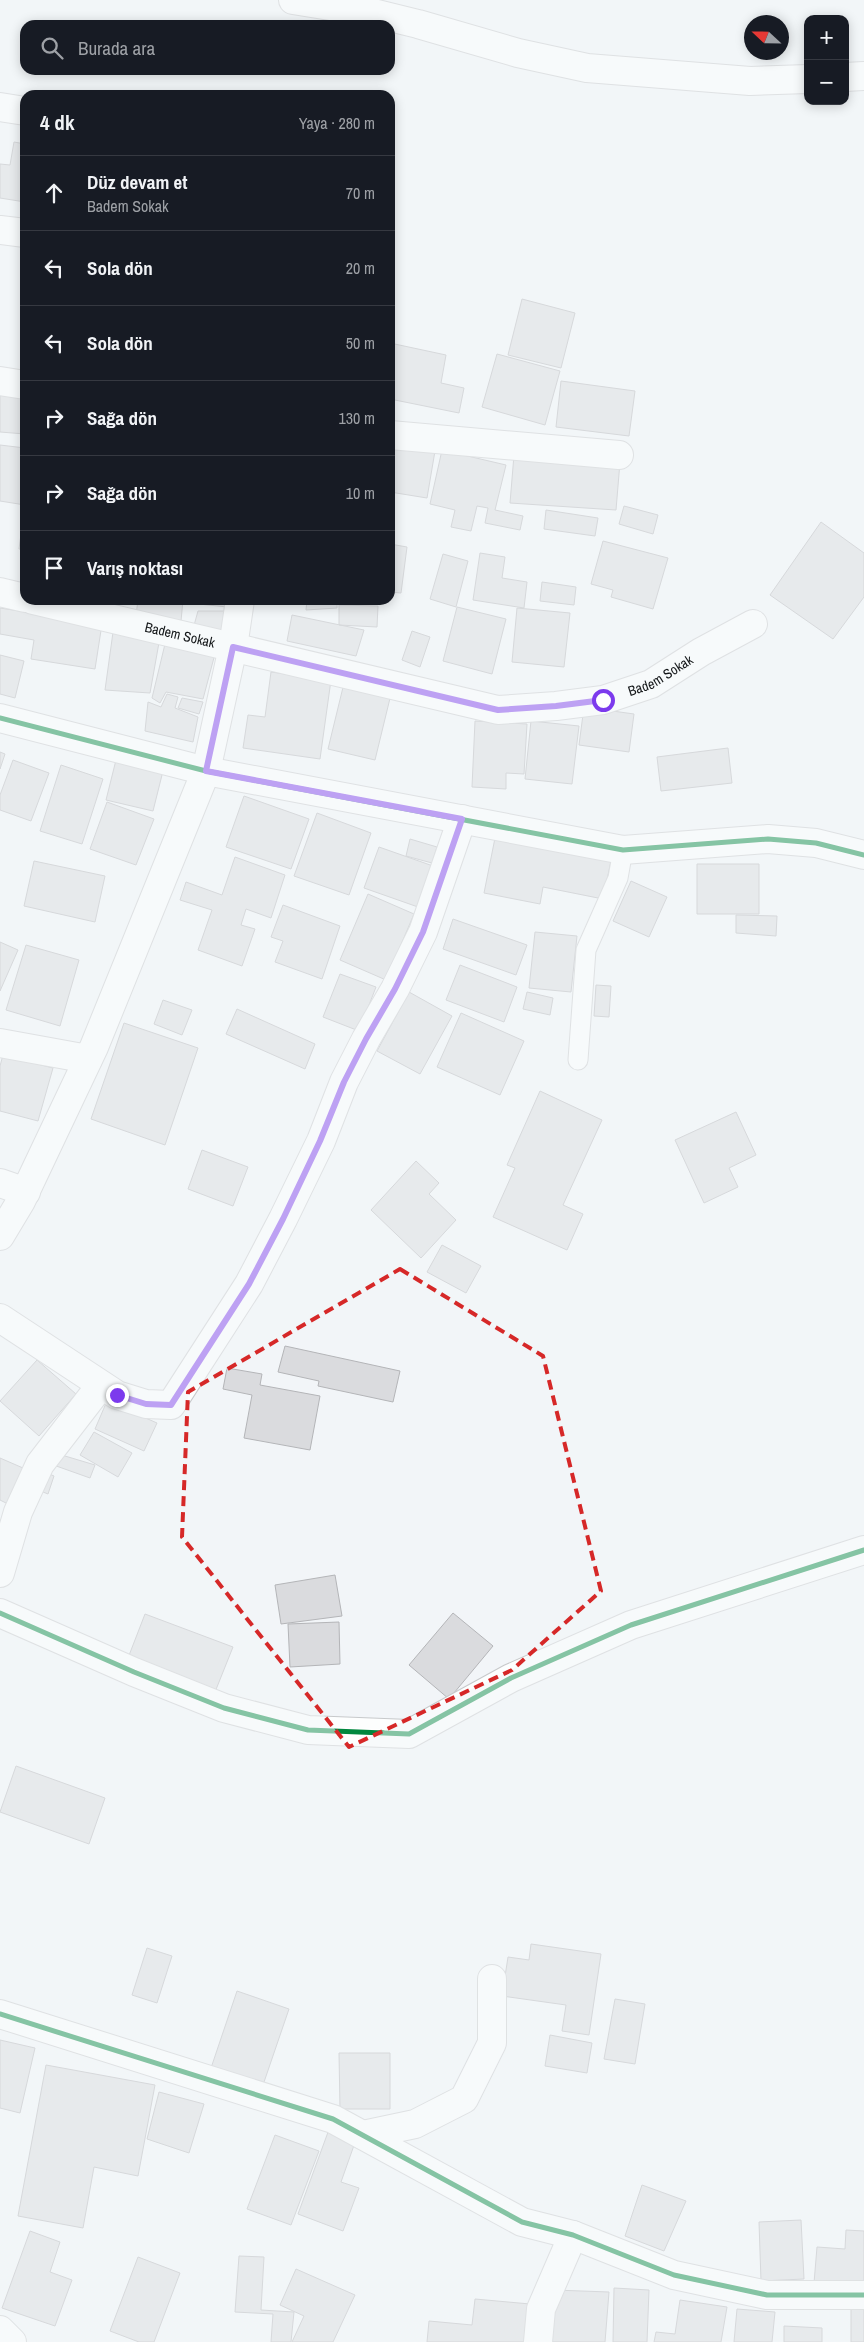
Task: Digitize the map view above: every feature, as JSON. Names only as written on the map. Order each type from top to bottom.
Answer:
[{"type":"street","points":[[293,0],[373,13],[518,53],[587,68],[750,81],[804,80]]},
{"type":"street","points":[[849,77],[864,76]]},
{"type":"street","points":[[0,107],[20,110]]},
{"type":"street","points":[[0,230],[20,232]]},
{"type":"street","points":[[0,381],[20,384]]},
{"type":"street","points":[[395,435],[619,456]]},
{"type":"street","points":[[0,592],[20,597]]},
{"type":"street","name":"Badem Sokak","points":[[54,605],[498,710],[556,706],[603,700],[651,684],[701,652],[753,624]]},
{"type":"street","points":[[0,1236],[26,1192],[88,1058],[206,771],[233,647],[239,605]]},
{"type":"street","points":[[0,718],[206,771],[623,850],[768,839],[816,843],[864,855]]},
{"type":"street","points":[[0,1318],[117,1395],[146,1404],[171,1405],[244,1292],[320,1141],[344,1082],[395,989],[423,932],[462,819]]},
{"type":"street","points":[[0,1043],[88,1058]]},
{"type":"street","points":[[0,1184],[26,1192]]},
{"type":"street","points":[[0,1573],[18,1512],[40,1464],[101,1385]]},
{"type":"street","points":[[0,1613],[134,1672],[224,1708],[308,1730],[409,1734],[511,1678],[631,1625],[864,1550]]},
{"type":"street","points":[[363,2136],[415,2124],[464,2099],[492,2043],[492,1979]]},
{"type":"street","points":[[0,2014],[333,2119],[522,2222],[573,2235],[674,2275],[767,2295],[864,2295]]},
{"type":"street","points":[[538,2342],[541,2309],[573,2235]]},
{"type":"street","points":[[0,2330],[12,2342]]},
{"type":"lane","points":[[578,1060],[586,950],[618,878],[623,850]]},
{"type":"highlighted area","points":[[400,1269],[543,1356],[601,1591],[512,1670],[349,1747],[182,1537],[188,1392]]},
{"type":"building","points":[[14,142],[20,143],[20,201],[0,198],[0,164],[10,165]]},
{"type":"building","points":[[522,299],[575,313],[561,368],[508,355]]},
{"type":"building","points":[[395,344],[446,355],[441,383],[464,388],[459,413],[395,400]]},
{"type":"building","points":[[497,354],[560,371],[545,425],[482,407]]},
{"type":"building","points":[[561,381],[635,391],[629,436],[556,427]]},
{"type":"building","points":[[0,385],[20,386],[20,434],[0,432]]},
{"type":"building","points":[[0,445],[20,447],[20,504],[0,501]]},
{"type":"building","points":[[395,445],[435,451],[427,498],[395,493]]},
{"type":"building","points":[[442,450],[506,465],[495,510],[523,516],[520,530],[485,523],[488,508],[477,506],[471,531],[451,527],[455,510],[430,504]]},
{"type":"building","points":[[514,455],[620,462],[616,510],[510,503]]},
{"type":"building","points":[[624,506],[658,515],[653,534],[619,524]]},
{"type":"building","points":[[546,510],[598,518],[595,536],[544,529]]},
{"type":"building","points":[[821,522],[864,553],[864,597],[833,639],[770,595]]},
{"type":"building","points":[[603,541],[668,558],[653,609],[611,597],[613,590],[591,584]]},
{"type":"building","points":[[395,545],[407,547],[401,593],[395,592]]},
{"type":"building","points":[[480,553],[505,557],[502,578],[527,582],[524,608],[473,600]]},
{"type":"building","points":[[443,554],[468,561],[456,607],[430,599]]},
{"type":"building","points":[[542,582],[576,587],[574,605],[540,601]]},
{"type":"building","points":[[137,605],[183,605],[181,621],[136,615]]},
{"type":"building","points":[[208,605],[227,605],[227,607]]},
{"type":"building","points":[[306,605],[337,605],[337,608],[306,610]]},
{"type":"building","points":[[339,605],[378,606],[377,627],[339,625]]},
{"type":"building","points":[[457,607],[506,619],[492,674],[443,661]]},
{"type":"building","points":[[0,608],[102,624],[95,669],[31,659],[34,640],[0,634]]},
{"type":"building","points":[[517,608],[570,613],[564,667],[512,662]]},
{"type":"building","points":[[198,611],[228,611],[221,632],[193,629]]},
{"type":"building","points":[[292,615],[364,630],[356,656],[287,641]]},
{"type":"building","points":[[114,625],[160,637],[150,693],[105,690]]},
{"type":"building","points":[[412,631],[430,637],[420,667],[402,660]]},
{"type":"building","points":[[165,644],[216,650],[203,699],[166,692],[160,703],[152,698]]},
{"type":"building","points":[[0,655],[24,661],[15,698],[0,694]]},
{"type":"building","points":[[271,672],[331,680],[320,759],[243,748],[248,715],[265,717]]},
{"type":"building","points":[[345,679],[392,690],[375,760],[328,749]]},
{"type":"building","points":[[167,694],[178,697],[175,708],[198,717],[193,742],[145,731],[148,702],[161,707]]},
{"type":"building","points":[[182,698],[203,702],[199,714],[178,708]]},
{"type":"building","points":[[584,707],[634,714],[629,752],[579,745]]},
{"type":"building","points":[[475,721],[527,724],[524,774],[506,773],[506,789],[472,787]]},
{"type":"building","points":[[531,721],[579,726],[572,784],[525,779]]},
{"type":"building","points":[[728,748],[732,783],[661,791],[657,757]]},
{"type":"building","points":[[0,752],[5,754],[0,769]]},
{"type":"building","points":[[117,756],[164,767],[153,811],[106,800]]},
{"type":"building","points":[[13,760],[49,773],[31,821],[0,810],[0,795]]},
{"type":"building","points":[[61,765],[103,779],[82,844],[40,831]]},
{"type":"building","points":[[244,796],[309,819],[291,869],[226,847]]},
{"type":"building","points":[[107,802],[154,819],[136,865],[90,849]]},
{"type":"building","points":[[317,813],[371,833],[349,895],[294,876]]},
{"type":"building","points":[[496,833],[612,856],[603,899],[543,887],[540,904],[484,893]]},
{"type":"building","points":[[410,839],[437,847],[432,863],[406,856]]},
{"type":"building","points":[[379,847],[433,866],[418,907],[364,888]]},
{"type":"building","points":[[235,857],[285,875],[271,918],[246,909],[241,925],[255,929],[242,966],[198,950],[212,910],[180,900],[186,882],[222,895]]},
{"type":"building","points":[[34,861],[105,876],[95,922],[24,906]]},
{"type":"building","points":[[697,864],[759,864],[759,914],[697,914]]},
{"type":"building","points":[[631,881],[667,897],[649,937],[613,921]]},
{"type":"building","points":[[368,894],[414,914],[386,980],[340,960]]},
{"type":"building","points":[[283,905],[340,926],[322,979],[275,962],[283,941],[271,937]]},
{"type":"building","points":[[736,915],[777,916],[776,936],[736,933]]},
{"type":"building","points":[[453,919],[527,945],[516,975],[443,949]]},
{"type":"building","points":[[535,932],[577,936],[571,992],[529,988]]},
{"type":"building","points":[[0,942],[18,950],[0,991]]},
{"type":"building","points":[[26,945],[79,960],[60,1026],[6,1010]]},
{"type":"building","points":[[460,965],[517,987],[504,1022],[446,1000]]},
{"type":"building","points":[[340,974],[376,987],[359,1031],[323,1017]]},
{"type":"building","points":[[596,985],[611,986],[609,1017],[594,1016]]},
{"type":"building","points":[[409,992],[452,1016],[420,1074],[377,1051]]},
{"type":"building","points":[[527,992],[553,998],[550,1015],[523,1009]]},
{"type":"building","points":[[163,1000],[192,1010],[182,1035],[154,1024]]},
{"type":"building","points":[[237,1009],[315,1044],[305,1069],[226,1034]]},
{"type":"building","points":[[461,1013],[524,1041],[500,1095],[437,1067]]},
{"type":"building","points":[[124,1023],[198,1048],[165,1145],[91,1119]]},
{"type":"building","points":[[3,1055],[53,1068],[38,1121],[0,1111],[0,1066]]},
{"type":"building","points":[[540,1091],[602,1120],[563,1205],[583,1214],[567,1250],[493,1217],[515,1168],[507,1165]]},
{"type":"building","points":[[736,1112],[756,1155],[729,1168],[738,1187],[704,1203],[675,1140]]},
{"type":"building","points":[[202,1150],[248,1167],[233,1206],[188,1189]]},
{"type":"building","points":[[416,1161],[439,1183],[429,1194],[456,1220],[421,1258],[371,1210]]},
{"type":"building","points":[[442,1245],[481,1266],[466,1293],[427,1272]]},
{"type":"building","points":[[285,1346],[400,1371],[393,1402],[318,1386],[319,1381],[278,1372]]},
{"type":"building","points":[[37,1360],[76,1394],[39,1436],[0,1401]]},
{"type":"building","points":[[227,1368],[262,1374],[260,1385],[320,1396],[310,1450],[244,1438],[252,1395],[223,1389]]},
{"type":"building","points":[[107,1401],[157,1423],[144,1451],[95,1429]]},
{"type":"building","points":[[94,1432],[132,1453],[118,1477],[80,1455]]},
{"type":"building","points":[[55,1453],[95,1465],[90,1478],[45,1462]]},
{"type":"building","points":[[0,1458],[23,1468],[8,1504],[0,1500]]},
{"type":"building","points":[[40,1470],[54,1476],[48,1494],[33,1488]]},
{"type":"building","points":[[335,1575],[342,1616],[281,1624],[275,1585]]},
{"type":"building","points":[[453,1613],[493,1646],[449,1699],[409,1665]]},
{"type":"building","points":[[145,1614],[233,1647],[215,1692],[128,1658]]},
{"type":"building","points":[[339,1622],[340,1664],[290,1667],[288,1624]]},
{"type":"building","points":[[16,1766],[105,1798],[89,1844],[0,1812]]},
{"type":"building","points":[[531,1944],[601,1954],[589,2035],[562,2031],[566,2005],[502,1996],[508,1957],[529,1960]]},
{"type":"building","points":[[147,1948],[172,1956],[157,2003],[132,1995]]},
{"type":"building","points":[[237,1991],[289,2009],[263,2085],[211,2068]]},
{"type":"building","points":[[615,1999],[645,2004],[635,2064],[604,2059]]},
{"type":"building","points":[[550,2035],[592,2043],[587,2073],[545,2066]]},
{"type":"building","points":[[0,2040],[35,2048],[20,2113],[0,2108]]},
{"type":"building","points":[[339,2053],[390,2053],[390,2109],[340,2109]]},
{"type":"building","points":[[46,2065],[155,2085],[138,2176],[94,2167],[83,2228],[18,2216]]},
{"type":"building","points":[[159,2092],[204,2104],[189,2153],[147,2139]]},
{"type":"building","points":[[331,2124],[358,2134],[341,2182],[359,2188],[343,2231],[298,2214]]},
{"type":"building","points":[[275,2135],[319,2151],[291,2225],[247,2209]]},
{"type":"building","points":[[642,2185],[686,2201],[664,2251],[625,2236]]},
{"type":"building","points":[[801,2220],[804,2279],[761,2281],[759,2222]]},
{"type":"building","points":[[846,2230],[864,2231],[864,2287],[814,2283],[817,2247],[845,2249]]},
{"type":"building","points":[[30,2231],[60,2242],[50,2272],[72,2280],[55,2326],[2,2308]]},
{"type":"building","points":[[239,2256],[264,2257],[261,2310],[294,2312],[291,2342],[271,2342],[273,2314],[235,2312]]},
{"type":"building","points":[[138,2257],[180,2273],[154,2342],[139,2342],[110,2331]]},
{"type":"building","points":[[296,2269],[355,2295],[333,2342],[292,2342],[304,2316],[280,2305]]},
{"type":"building","points":[[614,2288],[649,2290],[647,2342],[613,2342]]},
{"type":"building","points":[[554,2290],[609,2292],[605,2342],[548,2342]]},
{"type":"building","points":[[475,2299],[530,2304],[526,2342],[427,2342],[429,2321],[472,2325]]},
{"type":"building","points":[[680,2300],[727,2307],[721,2342],[654,2342],[656,2332],[675,2334]]},
{"type":"building","points":[[851,2305],[864,2305],[864,2342],[851,2342]]},
{"type":"building","points":[[737,2309],[775,2312],[772,2342],[734,2342]]},
{"type":"building","points":[[784,2326],[822,2328],[822,2342],[784,2342]]},
{"type":"cycle path","points":[[0,718],[206,771],[623,850],[768,839],[816,843],[864,855]]},
{"type":"cycle path","points":[[0,1613],[134,1672],[224,1708],[308,1730],[409,1734],[511,1678],[631,1625],[864,1550]]},
{"type":"cycle path","points":[[0,2014],[333,2119],[522,2222],[573,2235],[674,2275],[767,2295],[864,2295]]},
{"type":"route","points":[[117,1395],[146,1404],[171,1405],[249,1284],[283,1219],[320,1141],[344,1082],[395,989],[423,932],[462,819],[206,771],[233,647],[498,710],[556,706],[603,700]]}]
